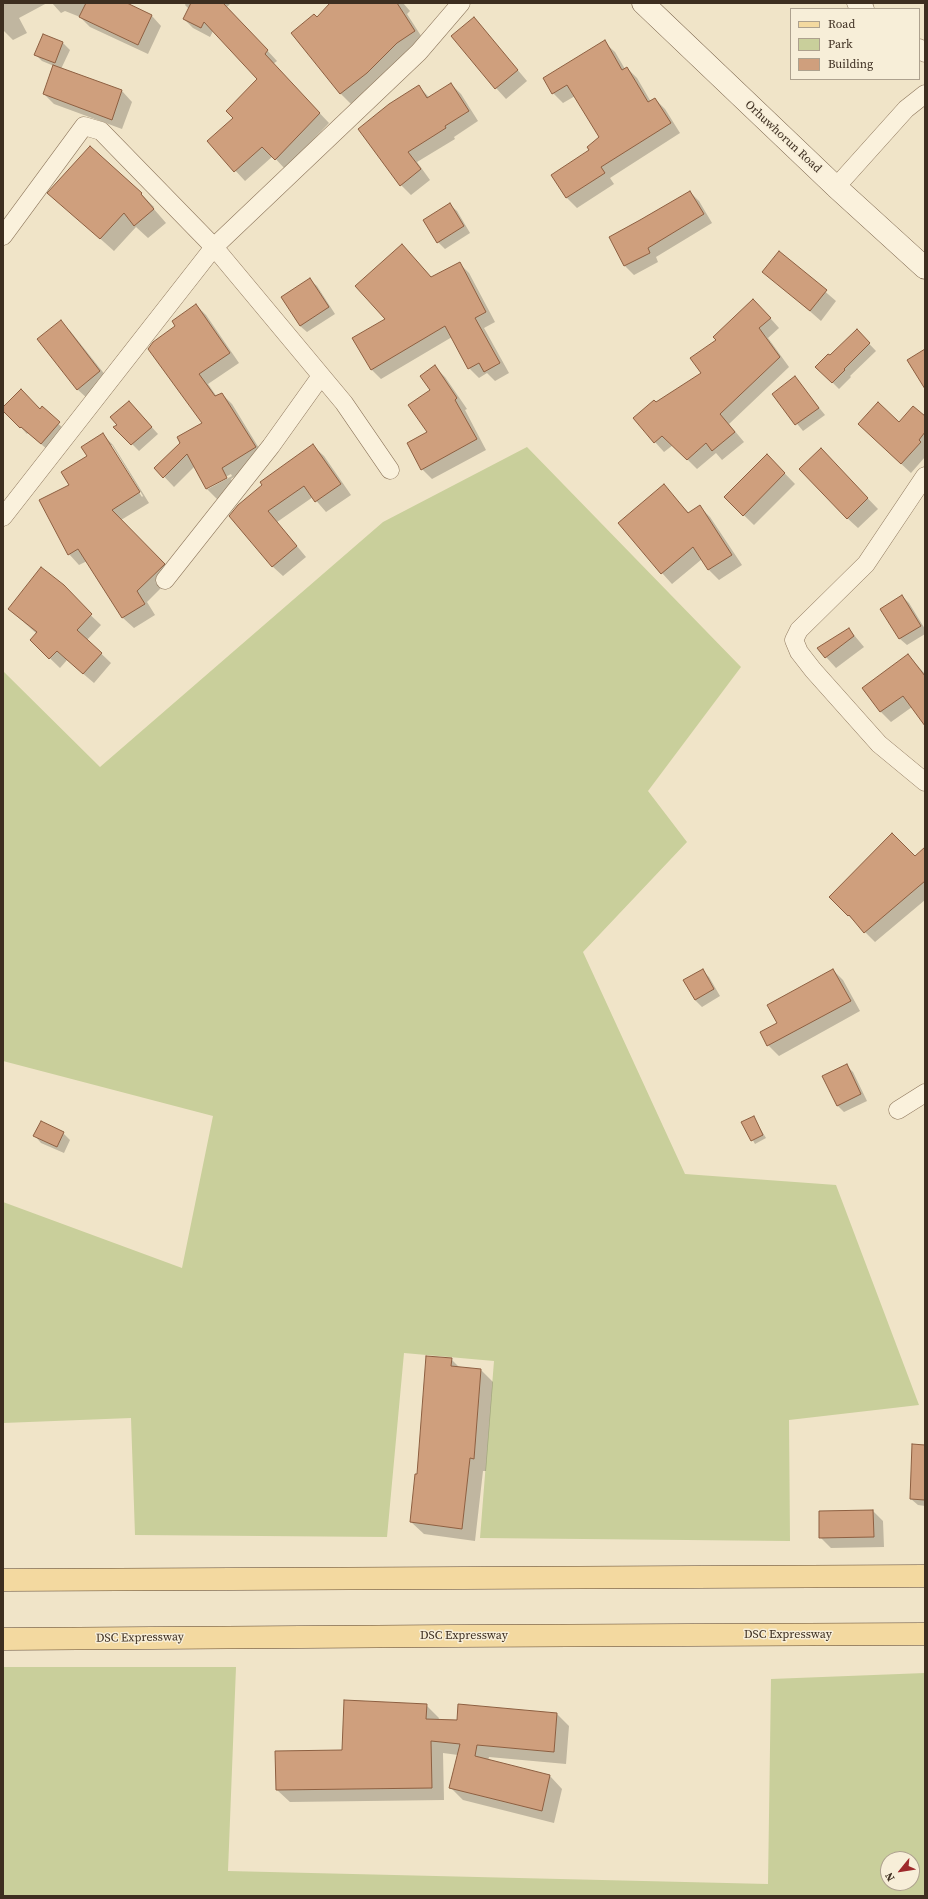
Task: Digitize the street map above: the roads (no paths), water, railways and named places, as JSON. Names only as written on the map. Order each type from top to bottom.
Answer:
[{"type":"main road","points":[[3,1580],[925,1576]]},
{"type":"main road","name":"DSC Expressway","points":[[3,1640],[925,1634]]},
{"type":"street","points":[[3,517],[214,247],[419,52],[461,3]]},
{"type":"street","name":"Orhuwhorun Road","points":[[643,3],[836,187],[925,268]]},
{"type":"street","points":[[836,187],[906,109],[925,94]]},
{"type":"street","points":[[3,236],[84,126],[101,131],[214,247],[344,403],[390,470]]},
{"type":"street","points":[[165,580],[271,446],[321,376]]},
{"type":"street","points":[[925,476],[866,564],[799,630],[794,640],[799,652],[813,670],[879,744],[925,782]]},
{"type":"street","points":[[898,1110],[925,1093]]}]
